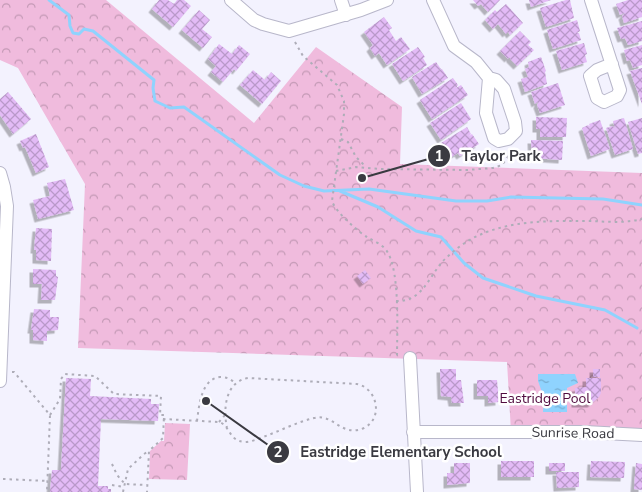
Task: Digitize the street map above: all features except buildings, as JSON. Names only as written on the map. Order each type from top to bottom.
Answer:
[{"type":"street","points":[[231,0],[254,20],[288,31],[346,15],[388,0]]},
{"type":"street","points":[[341,0],[346,15]]},
{"type":"street","points":[[433,0],[454,46],[476,62],[489,78]]},
{"type":"street","points":[[591,0],[612,64]]},
{"type":"street","points":[[0,173],[6,206],[2,263],[4,376]]},
{"type":"street","points":[[403,358],[413,432],[417,492]]},
{"type":"street","name":"Sunrise Road","points":[[413,432],[585,432],[642,435]]},
{"type":"path","points":[[288,31],[303,56],[333,80],[340,90],[345,107],[332,200],[335,207],[359,231],[387,251],[392,264],[396,288],[403,358]]},
{"type":"path","points":[[341,139],[348,142],[356,157],[366,167]]},
{"type":"path","points":[[336,171],[356,167],[466,170],[493,168],[502,165],[514,148]]},
{"type":"path","points":[[396,301],[406,301],[413,298],[457,248],[490,231],[519,223],[539,221],[623,222],[642,219]]},
{"type":"path","points":[[4,376],[14,372],[50,415]]},
{"type":"path","points":[[47,492],[50,415],[60,399],[61,378],[65,374],[95,376],[114,394],[161,396],[160,416],[164,415],[163,438],[128,469],[123,492]]},
{"type":"path","points":[[197,421],[200,401],[203,391],[208,384],[214,379],[221,377],[228,378],[235,383]]},
{"type":"path","points":[[163,419],[219,422],[227,428],[234,439],[245,442],[316,418],[331,420],[344,429],[356,430],[367,426],[371,422],[376,412],[376,403],[373,394],[366,387],[357,384],[244,378],[235,383],[228,393],[227,428]]},
{"type":"path","points":[[219,422],[223,420],[226,413]]},
{"type":"path","points":[[147,492],[148,451]]},
{"type":"path","points":[[112,464],[124,485]]},
{"type":"path","points":[[3,479],[48,481]]},
{"type":"path","points":[[112,485],[147,485]]},
{"type":"green space","name":"Eastridge Pool","points":[[0,0],[106,0],[254,123],[316,47],[402,107],[400,164],[642,173],[642,435],[511,432],[507,362],[78,348],[85,184],[18,68],[0,60]]},
{"type":"green space","points":[[165,423],[190,424],[187,480],[149,479],[150,451],[161,441],[164,441]]},
{"type":"water","points":[[538,374],[575,374],[578,383],[567,388],[567,412],[543,412],[544,398],[538,381]]},
{"type":"waterway","points":[[49,0],[69,15],[73,33],[79,34],[84,29],[93,31],[154,80],[155,101],[170,108],[184,107],[280,175],[304,186],[324,191],[369,189],[456,201],[487,201],[511,197],[603,199],[642,205]]},
{"type":"waterway","points":[[340,191],[378,207],[416,231],[441,237],[464,263],[483,278],[536,296],[605,310],[637,328]]},
{"type":"place","name":"Taylor Park","points":[[362,178]]},
{"type":"place","name":"Eastridge Elementary School","points":[[206,401]]}]
